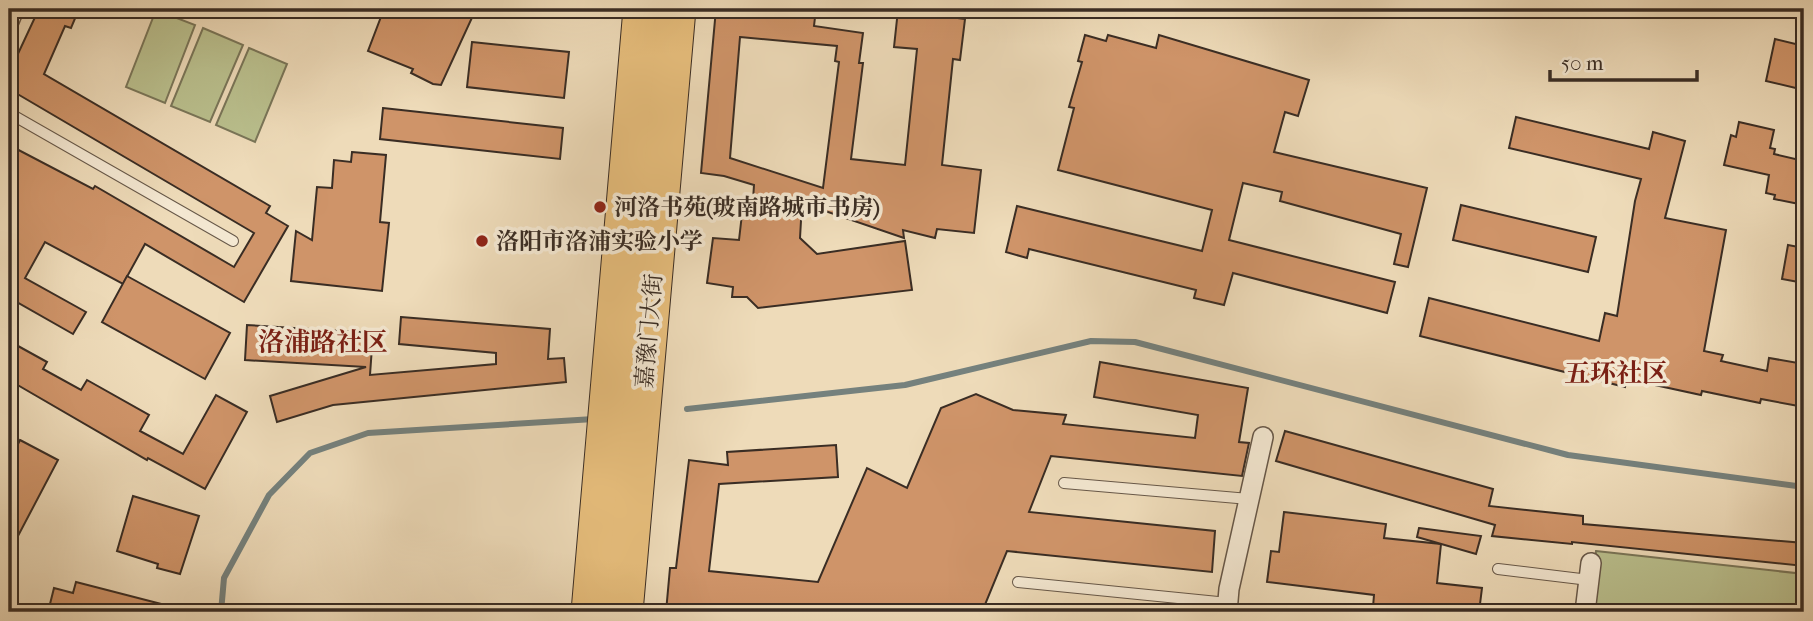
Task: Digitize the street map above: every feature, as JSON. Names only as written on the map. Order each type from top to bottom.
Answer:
[{"type":"highway","name":"嘉豫门大街","points":[[590,612],[642,9]]},
{"type":"highway","name":"嘉豫门大街","points":[[624,612],[677,9]]},
{"type":"street","points":[[9,21],[14,9]]},
{"type":"street","points":[[1227,607],[1263,437]]},
{"type":"street","points":[[1585,612],[1590,571]]},
{"type":"lane","points":[[9,113],[233,241]]},
{"type":"lane","points":[[1064,483],[1249,499]]},
{"type":"lane","points":[[1498,569],[1590,571]]},
{"type":"lane","points":[[1018,582],[1227,607]]},
{"type":"green space","points":[[156,10],[195,25],[165,103],[126,87]]},
{"type":"green space","points":[[203,28],[243,45],[210,122],[171,106]]},
{"type":"green space","points":[[249,48],[287,64],[255,142],[216,125]]},
{"type":"green space","points":[[1596,551],[1804,574],[1800,612],[1589,612]]},
{"type":"building","points":[[27,9],[79,9],[71,28],[65,26],[44,74],[270,206],[266,213],[288,226],[244,302],[145,244],[123,284],[45,242],[25,278],[86,312],[73,334],[13,300],[9,308],[9,145],[93,189],[95,186],[234,267],[254,233],[9,89],[9,73],[37,13]]},
{"type":"building","points":[[384,9],[476,9],[441,85],[411,73],[413,69],[368,51]]},
{"type":"building","points":[[716,9],[816,9],[814,26],[863,33],[859,63],[863,63],[851,159],[905,165],[917,49],[894,47],[898,10],[965,19],[960,60],[953,59],[942,165],[981,170],[974,233],[937,229],[935,238],[903,230],[904,238],[802,203],[800,238],[817,254],[905,241],[912,290],[758,308],[747,297],[732,297],[733,287],[707,283],[713,238],[739,240],[742,214],[752,215],[754,185],[724,176],[701,173]],"holes":[[[740,37],[837,46],[835,61],[839,62],[823,188],[730,158]]]},
{"type":"building","points":[[1085,35],[1106,41],[1108,35],[1156,48],[1159,35],[1309,80],[1298,116],[1285,112],[1274,152],[1427,188],[1408,267],[1394,264],[1401,234],[1280,201],[1282,192],[1243,183],[1229,240],[1395,282],[1387,313],[1233,273],[1224,305],[1194,298],[1196,290],[1029,249],[1027,258],[1006,252],[1017,206],[1202,251],[1212,210],[1058,170],[1074,108],[1069,107],[1082,62],[1078,61]]},
{"type":"building","points":[[1775,39],[1804,46],[1804,90],[1766,81]]},
{"type":"building","points":[[472,42],[569,52],[564,98],[467,87]]},
{"type":"building","points":[[383,108],[563,128],[560,159],[380,139]]},
{"type":"building","points":[[1516,117],[1649,149],[1653,132],[1685,141],[1665,218],[1726,230],[1704,351],[1723,355],[1721,361],[1767,371],[1769,358],[1804,364],[1804,407],[1761,399],[1760,403],[1702,391],[1701,395],[1627,379],[1625,387],[1420,336],[1429,298],[1599,341],[1605,313],[1617,316],[1635,201],[1641,179],[1509,148]]},
{"type":"building","points":[[1739,122],[1774,130],[1770,148],[1775,149],[1774,154],[1804,161],[1804,205],[1774,199],[1775,195],[1766,193],[1769,175],[1724,165],[1731,135],[1736,137]]},
{"type":"building","points":[[352,152],[386,155],[380,222],[389,223],[382,291],[291,281],[296,231],[312,240],[317,187],[332,188],[334,160],[351,162]]},
{"type":"building","points":[[1461,205],[1596,237],[1588,272],[1453,240]]},
{"type":"building","points":[[1788,245],[1804,248],[1804,283],[1782,279]]},
{"type":"building","points":[[127,276],[230,333],[205,379],[102,322]]},
{"type":"building","points":[[401,317],[550,329],[548,359],[564,358],[566,382],[333,405],[277,422],[270,396],[366,367],[245,360],[247,325],[373,333],[370,375],[496,364],[496,353],[399,344]]},
{"type":"building","points":[[9,341],[47,362],[43,369],[81,390],[87,380],[149,415],[140,431],[183,454],[216,395],[247,412],[205,489],[148,458],[147,460],[9,380]]},
{"type":"building","points":[[1100,362],[1248,388],[1239,442],[1249,443],[1242,476],[1051,456],[1029,512],[1215,531],[1212,572],[1007,551],[982,612],[782,612],[782,609],[731,604],[730,612],[666,612],[670,568],[676,568],[689,460],[728,465],[727,452],[836,445],[838,477],[719,484],[709,571],[818,582],[867,468],[907,488],[941,408],[976,394],[1013,410],[1066,415],[1063,424],[1195,438],[1198,415],[1094,397]]},
{"type":"building","points":[[1285,431],[1493,489],[1489,506],[1583,516],[1583,524],[1804,543],[1804,566],[1492,536],[1495,525],[1276,461]]},
{"type":"building","points":[[20,440],[58,460],[9,553],[9,462]]},
{"type":"building","points":[[133,496],[199,516],[180,574],[157,568],[158,564],[117,551]]},
{"type":"building","points":[[1284,512],[1386,524],[1384,538],[1441,544],[1437,583],[1482,588],[1479,612],[1421,612],[1373,607],[1374,595],[1267,582],[1271,551],[1279,552]]},
{"type":"building","points":[[1419,528],[1481,536],[1476,554],[1417,537]]},
{"type":"building","points":[[76,582],[173,607],[172,612],[48,612],[54,588],[73,593]]},
{"type":"waterway","points":[[687,409],[905,385],[1091,341],[1135,342],[1568,455],[1804,487]]},
{"type":"waterway","points":[[221,612],[224,578],[269,495],[310,453],[368,433],[594,419]]},
{"type":"place","name":"河洛书苑(玻南路城市书房)","points":[[600,207]]},
{"type":"place","name":"洛阳市洛浦实验小学","points":[[482,241]]},
{"type":"district","name":"洛浦路社区","points":[[323,342]]},
{"type":"district","name":"五环社区","points":[[1616,373]]}]
